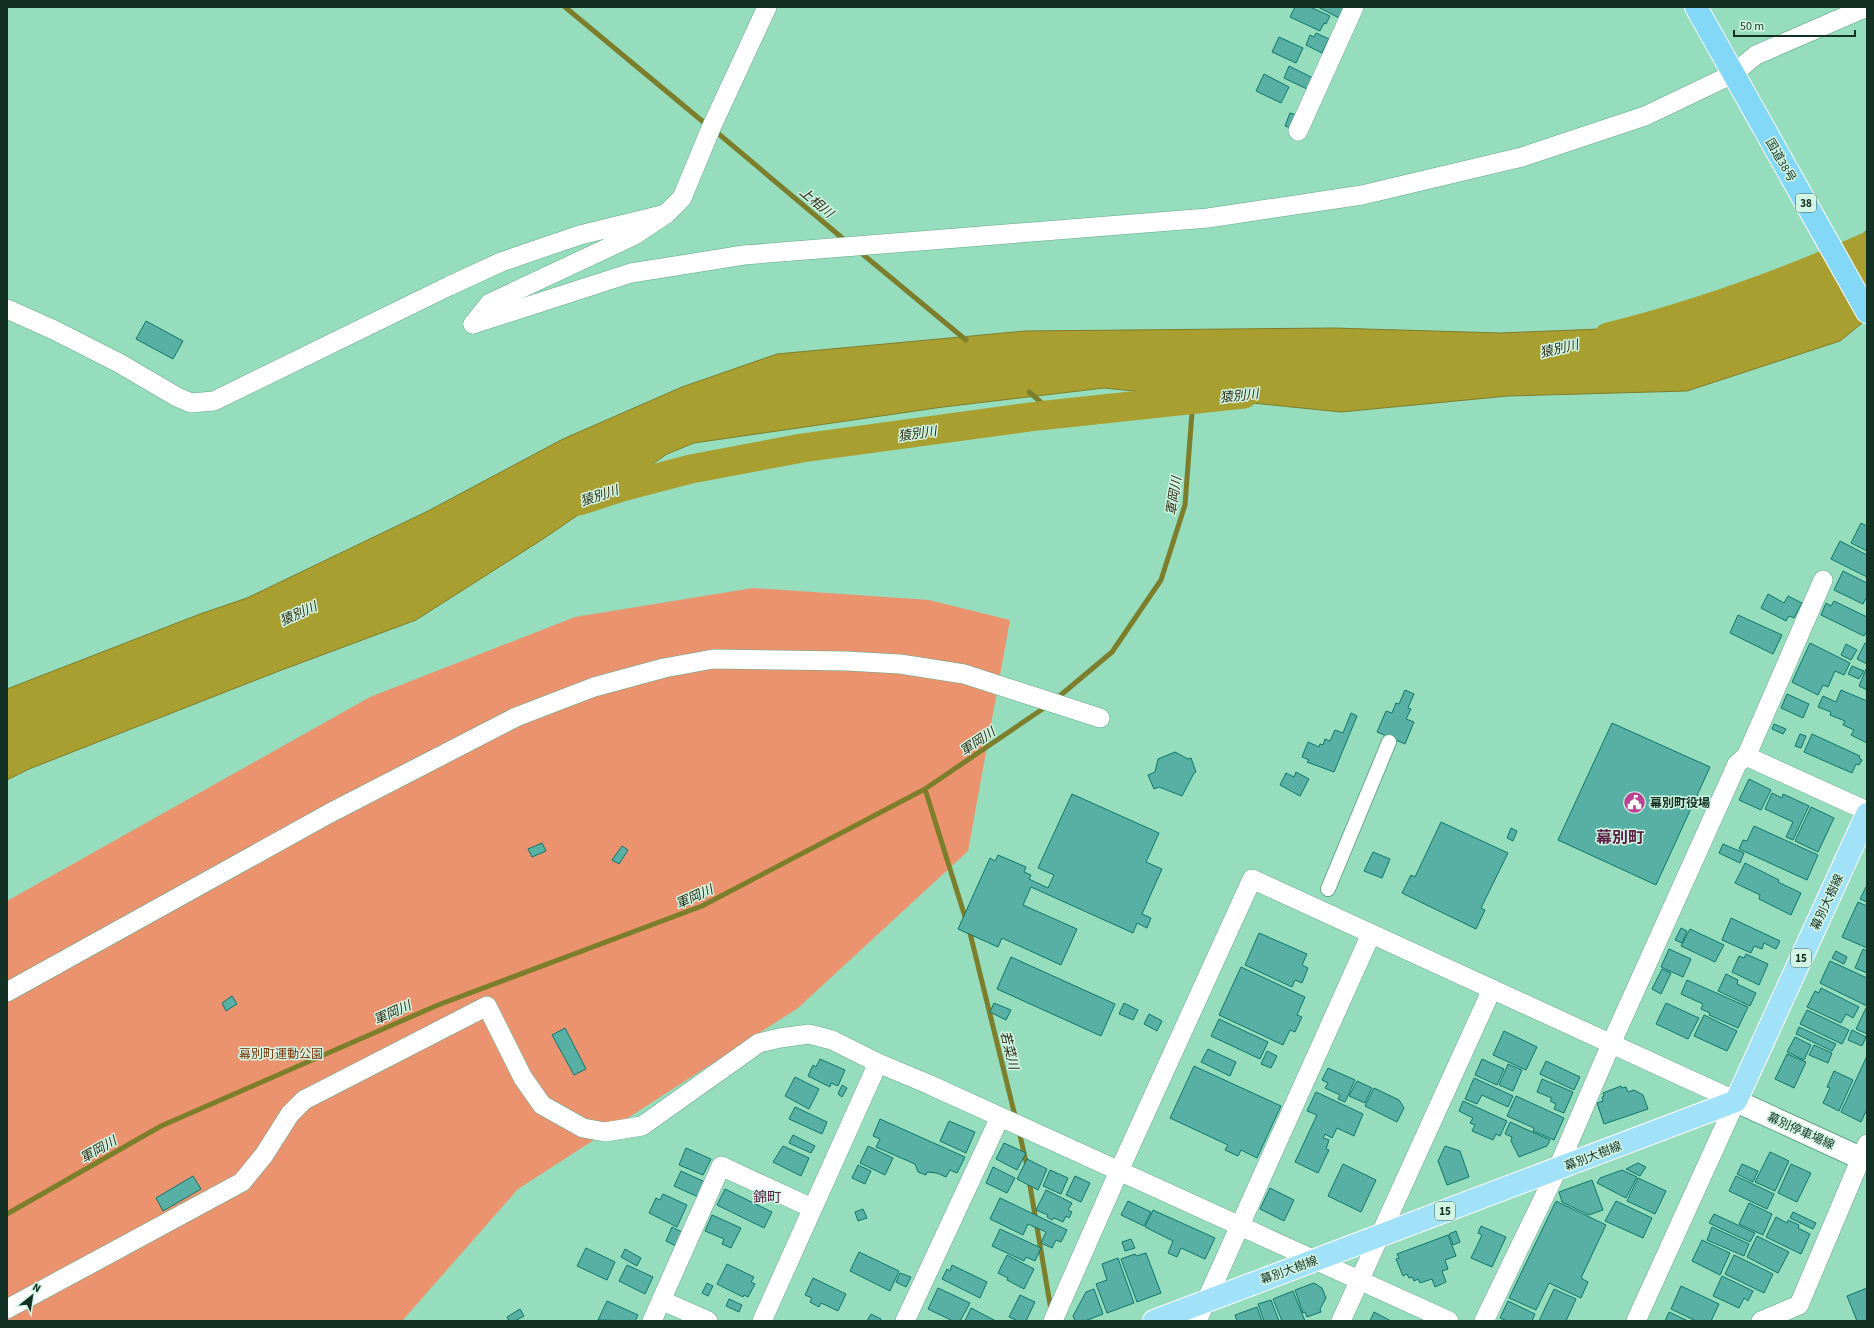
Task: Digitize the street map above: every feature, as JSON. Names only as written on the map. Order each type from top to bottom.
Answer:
[{"type":"highway","name":"国道38号","points":[[1696,7],[1867,312]]},
{"type":"main road","name":"幕別大樹線","points":[[1154,1321],[1736,1102],[1867,814]]},
{"type":"main road","name":"幕別停車場線","points":[[1736,1102],[1865,1154]]},
{"type":"street","points":[[766,7],[711,128],[682,198],[666,214],[633,236],[490,303],[473,324],[631,273],[744,255],[1208,218],[1362,195],[1522,157],[1645,116],[1733,74],[1756,55],[1866,7]]},
{"type":"street","points":[[1298,131],[1354,7]]},
{"type":"street","points":[[7,309],[54,330],[119,363],[176,397],[191,403],[214,401],[501,262],[580,235],[666,214]]},
{"type":"street","points":[[1484,1321],[1557,1170],[1611,1044],[1737,764],[1746,756],[1823,580]]},
{"type":"street","points":[[7,992],[330,813],[516,717],[594,687],[664,668],[713,660],[846,661],[900,664],[964,674],[1100,718]]},
{"type":"street","points":[[1328,889],[1389,742]]},
{"type":"street","points":[[1746,756],[1867,811]]},
{"type":"street","points":[[1053,1321],[1119,1171],[1252,879],[1736,1102],[1636,1321]]},
{"type":"street","points":[[1197,1321],[1371,934]]},
{"type":"street","points":[[1341,1321],[1492,989]]},
{"type":"street","points":[[7,1309],[242,1182],[264,1155],[290,1114],[304,1100],[486,1006],[523,1078],[542,1105],[583,1128],[605,1132],[642,1126],[759,1043],[808,1034],[832,1040],[878,1063],[1317,1260],[1449,1321]]},
{"type":"street","points":[[762,1321],[878,1063]]},
{"type":"street","points":[[905,1321],[1000,1117]]},
{"type":"street","points":[[1761,1321],[1799,1306],[1865,1154]]},
{"type":"street","points":[[652,1321],[663,1301],[721,1166],[812,1208]]},
{"type":"street","points":[[663,1301],[708,1321]]},
{"type":"green space","name":"幕別町運動公園","points":[[753,588],[929,600],[1010,620],[968,851],[798,1008],[518,1189],[402,1321],[7,1321],[7,901],[370,697],[575,617]]},
{"type":"water","points":[[1867,230],[1867,319],[1840,341],[1687,391],[1508,396],[1341,412],[1104,388],[943,407],[694,443],[667,454],[543,539],[416,620],[279,671],[29,769],[7,780],[7,689],[200,614],[247,598],[428,511],[563,439],[682,387],[777,354],[1025,331],[1333,328],[1500,333],[1700,325],[1803,288]]},
{"type":"building","points":[[1295,7],[1310,7],[1330,16],[1320,31],[1290,17]]},
{"type":"building","points":[[1318,7],[1343,7],[1344,8],[1339,18]]},
{"type":"building","points":[[1316,33],[1329,39],[1322,53],[1306,45],[1310,35],[1314,37]]},
{"type":"building","points":[[1279,37],[1303,48],[1296,63],[1272,52]]},
{"type":"building","points":[[1289,66],[1313,78],[1307,89],[1284,78]]},
{"type":"building","points":[[1264,74],[1289,87],[1281,103],[1256,91]]},
{"type":"building","points":[[1290,113],[1297,115],[1291,128],[1285,126]]},
{"type":"building","points":[[146,321],[183,341],[173,359],[136,339]]},
{"type":"building","points":[[1861,523],[1867,526],[1867,551],[1851,543]]},
{"type":"building","points":[[1840,541],[1867,555],[1867,577],[1831,559]]},
{"type":"building","points":[[1843,571],[1867,583],[1867,596],[1863,604],[1834,590]]},
{"type":"building","points":[[1768,594],[1784,603],[1788,596],[1802,603],[1794,618],[1789,616],[1786,621],[1761,608]]},
{"type":"building","points":[[1834,601],[1867,617],[1867,631],[1864,636],[1821,615],[1826,603],[1831,606]]},
{"type":"building","points":[[1738,615],[1782,635],[1773,654],[1730,633]]},
{"type":"building","points":[[1810,643],[1850,663],[1844,675],[1835,671],[1828,687],[1823,685],[1818,695],[1792,682]]},
{"type":"building","points":[[1865,643],[1867,644],[1867,664],[1857,659]]},
{"type":"building","points":[[1846,644],[1857,650],[1851,660],[1841,655]]},
{"type":"building","points":[[1852,666],[1864,671],[1859,679],[1848,674]]},
{"type":"building","points":[[1866,669],[1867,670],[1867,690],[1859,686]]},
{"type":"building","points":[[1405,690],[1414,694],[1408,708],[1411,709],[1406,719],[1414,722],[1405,744],[1377,732],[1386,711],[1392,713],[1396,703],[1399,704]]},
{"type":"building","points":[[1841,690],[1867,701],[1867,743],[1851,735],[1854,730],[1843,725],[1845,721],[1830,715],[1831,712],[1818,707],[1823,696],[1836,702]]},
{"type":"building","points":[[1787,694],[1809,704],[1803,718],[1781,708]]},
{"type":"building","points":[[1351,713],[1357,716],[1334,772],[1307,762],[1309,760],[1302,757],[1308,742],[1319,747],[1320,744],[1323,745],[1325,739],[1330,741],[1335,730],[1343,733]]},
{"type":"building","name":"幕別町役場","points":[[1612,723],[1710,767],[1656,885],[1558,840]]},
{"type":"building","points":[[1774,724],[1786,729],[1783,734],[1772,729]]},
{"type":"building","points":[[1800,734],[1806,736],[1801,748],[1795,746]]},
{"type":"building","points":[[1812,734],[1860,756],[1859,758],[1862,760],[1859,765],[1856,764],[1852,773],[1804,752]]},
{"type":"building","points":[[1175,752],[1188,759],[1191,758],[1196,772],[1194,773],[1182,796],[1159,787],[1154,789],[1148,775],[1155,772],[1158,759]]},
{"type":"building","points":[[1296,772],[1309,779],[1300,796],[1280,785],[1286,773],[1294,777]]},
{"type":"building","points":[[1749,779],[1771,790],[1761,810],[1739,800]]},
{"type":"building","points":[[1772,793],[1782,798],[1783,794],[1809,806],[1793,840],[1786,837],[1793,822],[1765,809]]},
{"type":"building","points":[[1072,794],[1159,833],[1146,862],[1162,869],[1142,914],[1151,918],[1147,928],[1137,923],[1133,933],[1031,887],[1023,905],[1077,929],[1061,965],[1002,938],[998,947],[958,929],[990,858],[995,861],[998,855],[1026,867],[1024,872],[1031,875],[1029,879],[1048,888],[1054,875],[1038,868]]},
{"type":"building","points":[[1811,807],[1834,818],[1818,852],[1795,841]]},
{"type":"building","points":[[1441,822],[1508,853],[1481,908],[1485,910],[1476,929],[1402,893],[1411,875],[1415,877]]},
{"type":"building","points":[[1754,826],[1818,855],[1807,880],[1739,849],[1743,840],[1747,841]]},
{"type":"building","points":[[1511,828],[1517,831],[1513,841],[1507,838]]},
{"type":"building","points":[[542,843],[546,851],[532,857],[528,849]]},
{"type":"building","points":[[1723,844],[1744,853],[1740,863],[1719,853]]},
{"type":"building","points":[[622,846],[628,850],[619,864],[612,860]]},
{"type":"building","points":[[1373,852],[1390,859],[1382,878],[1364,871]]},
{"type":"building","points":[[1745,863],[1801,893],[1791,915],[1759,899],[1760,895],[1735,883]]},
{"type":"building","points":[[1866,887],[1867,888],[1867,902],[1860,899]]},
{"type":"building","points":[[1858,902],[1867,906],[1867,948],[1842,937]]},
{"type":"building","points":[[1731,918],[1780,941],[1776,949],[1764,943],[1762,949],[1754,946],[1751,953],[1722,940]]},
{"type":"building","points":[[1681,928],[1687,931],[1682,943],[1675,940]]},
{"type":"building","points":[[1690,929],[1724,945],[1715,962],[1681,946]]},
{"type":"building","points":[[1259,933],[1307,954],[1302,965],[1308,968],[1302,983],[1295,980],[1292,987],[1245,965]]},
{"type":"building","points":[[1669,949],[1691,959],[1683,977],[1661,967]]},
{"type":"building","points":[[1863,949],[1867,951],[1867,973],[1855,968]]},
{"type":"building","points":[[1836,951],[1847,957],[1844,964],[1832,958]]},
{"type":"building","points":[[1746,954],[1768,964],[1759,985],[1732,972],[1739,956],[1744,958]]},
{"type":"building","points":[[1011,957],[1115,1004],[1101,1036],[997,989]]},
{"type":"building","points":[[1830,961],[1867,978],[1867,1006],[1820,983]]},
{"type":"building","points":[[1241,967],[1305,997],[1297,1015],[1302,1017],[1295,1032],[1290,1030],[1283,1045],[1219,1015]]},
{"type":"building","points":[[1662,969],[1671,973],[1661,994],[1652,989]]},
{"type":"building","points":[[1726,974],[1738,980],[1737,984],[1756,993],[1750,1006],[1718,991]]},
{"type":"building","points":[[1687,980],[1748,1007],[1738,1028],[1709,1015],[1710,1013],[1701,1009],[1703,1004],[1681,994]]},
{"type":"building","points":[[1821,988],[1859,1007],[1853,1018],[1846,1014],[1841,1023],[1807,1007],[1815,991],[1819,993]]},
{"type":"building","points":[[232,996],[237,1004],[226,1011],[222,1003]]},
{"type":"building","points":[[994,1003],[1011,1010],[1006,1020],[990,1012]]},
{"type":"building","points":[[1124,1003],[1138,1010],[1133,1020],[1119,1014]]},
{"type":"building","points":[[1666,1003],[1699,1018],[1688,1039],[1656,1024]]},
{"type":"building","points":[[1866,1008],[1867,1009],[1867,1034],[1856,1029]]},
{"type":"building","points":[[1807,1010],[1849,1030],[1842,1044],[1800,1024]]},
{"type":"building","points":[[1149,1014],[1162,1021],[1157,1031],[1144,1024]]},
{"type":"building","points":[[1704,1015],[1737,1031],[1727,1051],[1694,1036]]},
{"type":"building","points":[[1219,1019],[1268,1042],[1260,1059],[1211,1036]]},
{"type":"building","points":[[1799,1027],[1836,1044],[1832,1051],[1796,1034]]},
{"type":"building","points":[[565,1028],[586,1069],[574,1075],[552,1035]]},
{"type":"building","points":[[1852,1030],[1866,1037],[1862,1046],[1848,1040]]},
{"type":"building","points":[[1504,1031],[1537,1047],[1526,1070],[1493,1055]]},
{"type":"building","points":[[1795,1037],[1811,1045],[1804,1060],[1787,1052]]},
{"type":"building","points":[[1814,1045],[1832,1053],[1828,1063],[1809,1055]]},
{"type":"building","points":[[1208,1049],[1236,1062],[1230,1076],[1201,1062]]},
{"type":"building","points":[[1267,1051],[1277,1056],[1271,1068],[1261,1064]]},
{"type":"building","points":[[1787,1054],[1806,1062],[1794,1088],[1775,1079]]},
{"type":"building","points":[[1867,1056],[1867,1109],[1861,1122],[1841,1112]]},
{"type":"building","points":[[820,1059],[845,1070],[838,1086],[831,1083],[830,1087],[808,1076],[813,1065],[816,1067]]},
{"type":"building","points":[[1482,1059],[1504,1069],[1497,1085],[1475,1075]]},
{"type":"building","points":[[1546,1061],[1580,1077],[1574,1090],[1540,1074]]},
{"type":"building","points":[[1508,1064],[1522,1070],[1513,1091],[1499,1085]]},
{"type":"building","points":[[1194,1066],[1281,1106],[1257,1158],[1241,1150],[1238,1156],[1225,1150],[1228,1145],[1170,1118]]},
{"type":"building","points":[[1328,1068],[1355,1080],[1345,1102],[1338,1099],[1340,1095],[1325,1088],[1328,1083],[1322,1080]]},
{"type":"building","points":[[1834,1071],[1853,1080],[1839,1111],[1823,1103],[1830,1088],[1827,1087]]},
{"type":"building","points":[[795,1077],[819,1089],[809,1109],[785,1096]]},
{"type":"building","points":[[1474,1078],[1513,1096],[1508,1107],[1482,1095],[1477,1104],[1465,1099]]},
{"type":"building","points":[[1542,1079],[1573,1092],[1564,1113],[1554,1109],[1556,1104],[1550,1101],[1552,1098],[1537,1092]]},
{"type":"building","points":[[1357,1081],[1372,1088],[1365,1103],[1349,1096]]},
{"type":"building","points":[[842,1085],[847,1088],[842,1097],[838,1094]]},
{"type":"building","points":[[1621,1086],[1622,1088],[1626,1087],[1628,1092],[1634,1090],[1643,1095],[1648,1109],[1604,1124],[1597,1103],[1603,1101],[1603,1093]]},
{"type":"building","points":[[1374,1088],[1399,1100],[1404,1108],[1397,1122],[1365,1106]]},
{"type":"building","points":[[1316,1092],[1363,1114],[1354,1136],[1337,1128],[1332,1138],[1325,1134],[1323,1138],[1329,1140],[1326,1149],[1329,1150],[1318,1173],[1295,1162],[1317,1115],[1307,1111]]},
{"type":"building","points":[[1516,1096],[1564,1118],[1554,1140],[1533,1131],[1534,1128],[1507,1116]]},
{"type":"building","points":[[1463,1101],[1507,1121],[1500,1136],[1496,1134],[1493,1140],[1472,1131],[1475,1125],[1470,1123],[1473,1118],[1459,1111]]},
{"type":"building","points":[[795,1107],[827,1122],[822,1134],[789,1119]]},
{"type":"building","points":[[880,1119],[965,1157],[957,1173],[950,1170],[946,1177],[937,1173],[927,1172],[926,1175],[918,1172],[915,1164],[876,1147],[880,1139],[873,1136]]},
{"type":"building","points":[[949,1121],[975,1132],[966,1153],[940,1141]]},
{"type":"building","points":[[1510,1122],[1550,1140],[1547,1146],[1519,1157],[1511,1141],[1512,1137],[1505,1134]]},
{"type":"building","points":[[793,1135],[815,1146],[811,1153],[789,1143]]},
{"type":"building","points":[[1004,1143],[1026,1153],[1017,1170],[996,1159]]},
{"type":"building","points":[[783,1146],[809,1158],[801,1176],[773,1162]]},
{"type":"building","points":[[868,1146],[893,1158],[885,1175],[860,1163]]},
{"type":"building","points":[[1445,1146],[1460,1151],[1469,1177],[1447,1185],[1438,1161]]},
{"type":"building","points":[[686,1148],[711,1159],[703,1175],[679,1165]]},
{"type":"building","points":[[1770,1152],[1789,1161],[1775,1191],[1755,1182]]},
{"type":"building","points":[[1027,1159],[1047,1169],[1038,1190],[1017,1179]]},
{"type":"building","points":[[1638,1163],[1646,1167],[1640,1176],[1626,1169]]},
{"type":"building","points":[[1343,1164],[1376,1180],[1361,1212],[1328,1196]]},
{"type":"building","points":[[1742,1164],[1758,1171],[1753,1182],[1737,1174]]},
{"type":"building","points":[[1791,1164],[1811,1173],[1797,1202],[1778,1193]]},
{"type":"building","points":[[858,1165],[871,1171],[865,1184],[852,1178]]},
{"type":"building","points":[[993,1167],[1015,1178],[1007,1193],[986,1183]]},
{"type":"building","points":[[1050,1170],[1068,1178],[1061,1194],[1043,1186]]},
{"type":"building","points":[[1622,1170],[1637,1177],[1626,1198],[1597,1183],[1600,1178]]},
{"type":"building","points":[[681,1171],[705,1182],[698,1197],[674,1186]]},
{"type":"building","points":[[193,1176],[201,1189],[163,1211],[156,1198]]},
{"type":"building","points":[[1075,1176],[1090,1183],[1081,1202],[1066,1195]]},
{"type":"building","points":[[1736,1176],[1774,1194],[1767,1209],[1729,1191]]},
{"type":"building","points":[[1638,1178],[1666,1191],[1655,1214],[1627,1201]]},
{"type":"building","points":[[1592,1180],[1603,1210],[1589,1215],[1562,1202],[1559,1192]]},
{"type":"building","points":[[1270,1188],[1294,1200],[1284,1221],[1260,1209]]},
{"type":"building","points":[[725,1189],[772,1212],[764,1228],[717,1205]]},
{"type":"building","points":[[1046,1190],[1072,1203],[1068,1210],[1072,1212],[1069,1218],[1066,1216],[1063,1222],[1054,1218],[1052,1220],[1047,1217],[1048,1215],[1036,1210]]},
{"type":"building","points":[[663,1194],[687,1205],[677,1227],[649,1213],[656,1198],[660,1200]]},
{"type":"building","points":[[1000,1198],[1067,1230],[1061,1242],[1056,1240],[1052,1248],[1041,1243],[1046,1232],[1028,1224],[1023,1235],[990,1219]]},
{"type":"building","points":[[1128,1201],[1151,1212],[1144,1226],[1121,1215]]},
{"type":"building","points":[[1556,1201],[1606,1225],[1581,1278],[1588,1282],[1581,1298],[1549,1283],[1536,1310],[1509,1298]]},
{"type":"building","points":[[1616,1201],[1652,1218],[1643,1238],[1605,1221]]},
{"type":"building","points":[[1749,1203],[1772,1214],[1763,1235],[1739,1224]]},
{"type":"building","points":[[863,1209],[867,1218],[858,1221],[855,1212]]},
{"type":"building","points":[[1153,1210],[1215,1238],[1205,1259],[1181,1248],[1177,1257],[1168,1253],[1173,1241],[1145,1227]]},
{"type":"building","points":[[1793,1212],[1816,1223],[1813,1229],[1790,1218]]},
{"type":"building","points":[[1714,1214],[1755,1233],[1750,1242],[1709,1223]]},
{"type":"building","points":[[712,1215],[741,1228],[731,1248],[722,1244],[724,1239],[705,1231]]},
{"type":"building","points":[[1776,1217],[1787,1223],[1788,1220],[1799,1225],[1798,1228],[1810,1234],[1801,1254],[1766,1237]]},
{"type":"building","points":[[1481,1226],[1506,1237],[1492,1267],[1471,1258],[1482,1235],[1478,1233]]},
{"type":"building","points":[[672,1227],[684,1233],[678,1247],[666,1241]]},
{"type":"building","points":[[1712,1227],[1749,1244],[1744,1256],[1707,1240]]},
{"type":"building","points":[[1000,1229],[1041,1248],[1035,1261],[1026,1257],[1024,1261],[992,1246]]},
{"type":"building","points":[[1456,1231],[1460,1242],[1453,1245],[1449,1234]]},
{"type":"building","points":[[1448,1235],[1456,1256],[1445,1260],[1448,1269],[1442,1271],[1446,1282],[1435,1287],[1432,1279],[1420,1283],[1418,1279],[1414,1281],[1412,1277],[1409,1278],[1407,1274],[1403,1276],[1396,1259],[1399,1258],[1397,1254]]},
{"type":"building","points":[[1757,1236],[1789,1252],[1778,1273],[1747,1257]]},
{"type":"building","points":[[1131,1239],[1135,1248],[1125,1251],[1122,1242]]},
{"type":"building","points":[[1702,1240],[1730,1253],[1720,1275],[1692,1261]]},
{"type":"building","points":[[586,1248],[615,1262],[607,1280],[577,1266]]},
{"type":"building","points":[[625,1249],[641,1258],[637,1266],[621,1257]]},
{"type":"building","points":[[859,1252],[899,1271],[890,1291],[850,1271]]},
{"type":"building","points":[[1146,1253],[1161,1293],[1137,1302],[1121,1259],[1135,1254],[1136,1256]]},
{"type":"building","points":[[1007,1255],[1034,1269],[1024,1289],[1007,1280],[1008,1278],[998,1273]]},
{"type":"building","points":[[1734,1255],[1773,1274],[1764,1293],[1725,1274]]},
{"type":"building","points":[[1118,1258],[1134,1303],[1107,1313],[1096,1284],[1107,1280],[1102,1264]]},
{"type":"building","points":[[727,1264],[754,1277],[751,1282],[755,1284],[748,1297],[744,1295],[743,1297],[717,1284]]},
{"type":"building","points":[[627,1265],[653,1277],[645,1294],[619,1281]]},
{"type":"building","points":[[952,1265],[987,1282],[980,1298],[942,1279],[947,1269],[950,1271]]},
{"type":"building","points":[[900,1273],[911,1277],[906,1287],[896,1282]]},
{"type":"building","points":[[1722,1276],[1753,1291],[1748,1301],[1744,1298],[1739,1308],[1713,1296]]},
{"type":"building","points":[[813,1278],[846,1294],[838,1311],[821,1303],[819,1307],[810,1302],[812,1298],[805,1295]]},
{"type":"building","points":[[707,1283],[713,1286],[708,1296],[702,1293]]},
{"type":"building","points":[[1314,1283],[1322,1288],[1326,1298],[1320,1309],[1321,1312],[1307,1317],[1305,1312],[1303,1313],[1295,1290]]},
{"type":"building","points":[[1681,1286],[1719,1304],[1711,1321],[1696,1321],[1671,1309]]},
{"type":"building","points":[[938,1288],[970,1303],[960,1321],[953,1321],[928,1309]]},
{"type":"building","points":[[1867,1288],[1867,1321],[1857,1321],[1847,1296]]},
{"type":"building","points":[[1094,1289],[1103,1314],[1085,1321],[1075,1321],[1073,1316],[1086,1292]]},
{"type":"building","points":[[1554,1289],[1576,1299],[1566,1321],[1539,1321]]},
{"type":"building","points":[[1293,1291],[1305,1321],[1282,1321],[1273,1299]]},
{"type":"building","points":[[1020,1295],[1035,1302],[1026,1321],[1018,1321],[1009,1317]]},
{"type":"building","points":[[729,1299],[742,1305],[739,1312],[726,1306]]},
{"type":"building","points":[[1271,1300],[1279,1321],[1264,1321],[1258,1304]]},
{"type":"building","points":[[607,1301],[638,1315],[635,1321],[598,1320]]},
{"type":"building","points":[[1508,1301],[1535,1314],[1532,1321],[1507,1321],[1500,1318]]},
{"type":"building","points":[[1257,1307],[1262,1321],[1237,1321],[1235,1315]]},
{"type":"building","points":[[971,1308],[996,1321],[965,1321]]},
{"type":"building","points":[[520,1309],[524,1316],[515,1321],[509,1321],[507,1317]]},
{"type":"building","points":[[1374,1312],[1391,1321],[1370,1321]]},
{"type":"building","points":[[1669,1312],[1688,1321],[1665,1321]]},
{"type":"building","points":[[871,1314],[881,1319],[880,1321],[867,1321]]},
{"type":"waterway","name":"上相川","points":[[565,7],[707,125]]},
{"type":"waterway","name":"上相川","points":[[714,130],[847,242]]},
{"type":"waterway","name":"猿別川","points":[[1608,337],[1674,319],[1739,298],[1804,274],[1867,247]]},
{"type":"waterway","name":"上相川","points":[[860,252],[966,340]]},
{"type":"waterway","name":"上相川","points":[[1029,392],[1056,415]]},
{"type":"waterway","name":"猿別川","points":[[579,501],[622,487],[691,469],[802,448],[1038,416],[1244,394]]},
{"type":"waterway","name":"軍岡川","points":[[1056,699],[1112,652],[1161,580],[1185,505],[1193,399]]},
{"type":"waterway","name":"軍岡川","points":[[7,1214],[161,1126],[438,1005],[702,906],[925,789],[1047,706]]},
{"type":"waterway","name":"若菜川","points":[[925,789],[966,920]]},
{"type":"waterway","name":"若菜川","points":[[969,929],[1016,1120]]},
{"type":"waterway","name":"若菜川","points":[[1019,1131],[1027,1166]]},
{"type":"waterway","name":"若菜川","points":[[1029,1180],[1051,1310]]},
{"type":"place","name":"幕別町役場","points":[[1634,803]]},
{"type":"district","name":"幕別町","points":[[1620,837]]},
{"type":"district","name":"錦町","points":[[767,1197]]}]
